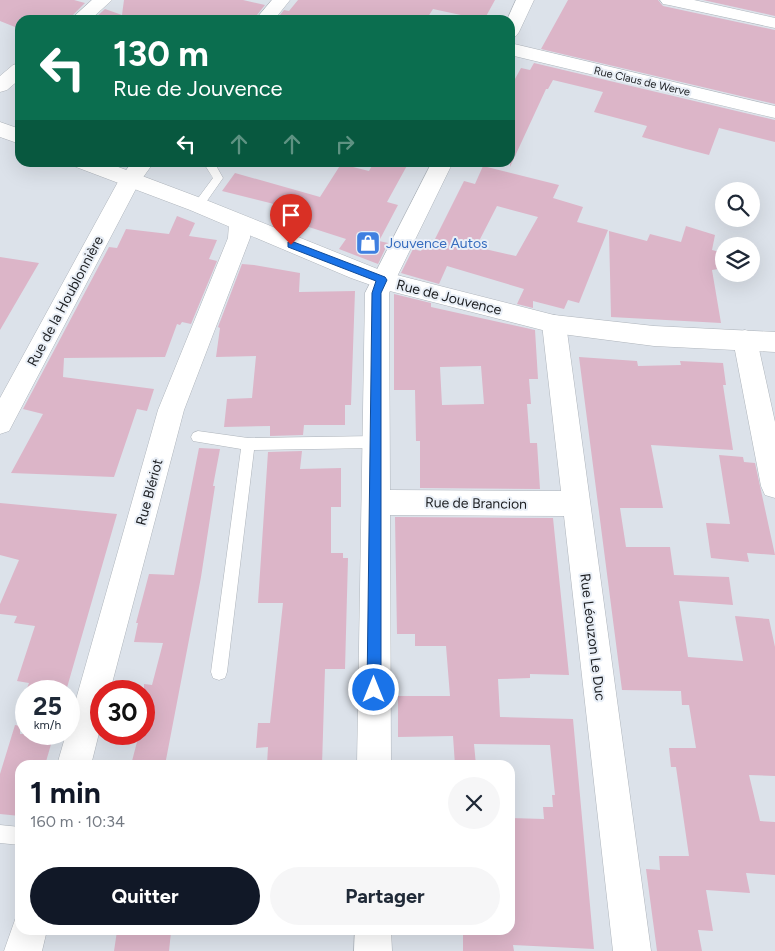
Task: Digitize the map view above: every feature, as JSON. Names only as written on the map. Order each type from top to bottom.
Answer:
[{"type":"street","points":[[85,15],[103,0]]},
{"type":"street","points":[[268,15],[280,0]]},
{"type":"street","points":[[515,21],[525,0]]},
{"type":"street","points":[[669,0],[750,8],[775,22]]},
{"type":"street","name":"Rue Claus de Werve","points":[[515,50],[775,112]]},
{"type":"street","points":[[0,86],[15,73]]},
{"type":"street","name":"Rue de Jouvence","points":[[112,167],[137,171],[198,205],[240,224],[382,280],[554,324],[654,336],[775,342]]},
{"type":"street","points":[[374,760],[376,293],[440,167]]},
{"type":"street","name":"Rue de la Houblonnière","points":[[0,423],[137,171]]},
{"type":"street","name":"Rue Blériot","points":[[75,760],[171,410],[239,238],[240,224]]},
{"type":"street","name":"Rue Léouzon Le Duc","points":[[554,324],[632,951]]},
{"type":"street","points":[[745,340],[775,486]]},
{"type":"street","name":"Rue de Brancion","points":[[375,502],[576,504]]},
{"type":"street","points":[[23,951],[28,935]]},
{"type":"street","points":[[373,935],[373,951]]},
{"type":"lane","points":[[198,205],[218,178],[211,167]]},
{"type":"lane","points":[[198,437],[248,444],[375,442]]},
{"type":"lane","points":[[219,672],[248,444]]},
{"type":"lane","points":[[0,834],[15,836]]},
{"type":"building","points":[[0,0],[74,0],[85,3],[73,15],[15,15],[15,27],[0,21]]},
{"type":"building","points":[[124,0],[243,0],[265,5],[257,15],[122,15]]},
{"type":"building","points":[[298,0],[495,0],[487,15],[461,15],[433,9],[429,15],[280,15],[284,10],[289,11]]},
{"type":"building","points":[[568,0],[658,0],[663,6],[775,30],[775,104],[541,49]]},
{"type":"building","points":[[703,0],[775,0],[775,16]]},
{"type":"building","points":[[105,9],[122,15],[98,15]]},
{"type":"building","points":[[534,63],[775,120],[775,142],[719,128],[709,155],[642,137],[647,126],[594,112],[603,92],[553,80],[548,89],[546,89],[515,156],[515,79],[521,68],[530,70]]},
{"type":"building","points":[[339,167],[353,167],[369,171],[371,167],[406,167],[387,202],[398,205],[379,241],[388,243],[378,264],[339,249],[346,239],[287,220],[294,209],[222,191],[235,173],[320,197]]},
{"type":"building","points":[[483,167],[487,167],[559,185],[553,198],[583,207],[577,222],[608,230],[579,303],[568,300],[564,309],[533,301],[533,308],[517,304],[524,289],[447,266],[439,284],[401,273],[413,249],[421,251],[427,239],[434,241],[464,181],[475,184]],"holes":[[[497,206],[538,217],[516,256],[476,247]]]},
{"type":"building","points":[[177,216],[195,223],[189,236],[217,240],[209,259],[217,261],[191,324],[182,322],[180,325],[177,324],[165,357],[64,358],[63,377],[154,389],[147,411],[137,409],[114,477],[11,473],[43,414],[23,409],[109,247],[117,248],[126,229],[169,234]]},
{"type":"building","points":[[686,226],[715,235],[712,250],[715,251],[715,270],[712,270],[721,323],[611,317],[609,231],[647,241],[650,234],[681,242]]},
{"type":"building","points":[[0,257],[39,263],[0,330]]},
{"type":"building","points":[[242,264],[300,273],[299,292],[355,291],[351,405],[345,405],[345,425],[304,425],[303,435],[270,436],[270,426],[224,427],[227,399],[252,398],[256,356],[216,357],[220,328],[218,327]]},
{"type":"building","points":[[394,294],[431,303],[431,307],[535,330],[538,379],[529,379],[531,404],[527,404],[530,443],[537,443],[540,489],[420,488],[420,441],[416,441],[415,390],[394,390]],"holes":[[[481,366],[484,404],[442,405],[440,367]]]},
{"type":"building","points":[[579,357],[637,361],[638,366],[681,365],[680,361],[723,363],[726,385],[723,385],[733,450],[651,445],[663,508],[620,508],[626,547],[670,547],[674,575],[729,577],[733,605],[679,601],[688,657],[743,661],[735,616],[769,619],[775,647],[775,776],[749,775],[760,821],[775,822],[775,875],[746,873],[750,893],[706,890],[713,931],[698,930],[702,951],[657,951],[646,869],[660,870],[659,856],[689,856],[676,767],[671,767],[669,748],[696,748],[689,705],[682,705],[681,691],[622,690]]},
{"type":"building","points":[[199,448],[220,449],[201,577],[166,760],[132,760],[136,745],[155,745],[155,680],[153,680],[163,643],[134,642],[138,623],[136,623],[149,574],[174,575]]},
{"type":"building","points":[[302,451],[300,469],[341,468],[341,507],[331,507],[331,553],[343,553],[343,558],[348,558],[345,669],[325,669],[322,760],[267,760],[268,747],[256,748],[258,723],[270,723],[283,603],[258,603],[268,452]]},
{"type":"building","points":[[719,455],[743,457],[744,462],[755,463],[775,555],[747,553],[749,562],[711,558],[706,523],[730,524]]},
{"type":"building","points":[[0,503],[117,514],[69,680],[17,680],[35,626],[14,623],[17,616],[0,614],[0,604],[19,560],[0,555]]},
{"type":"building","points":[[395,517],[553,518],[569,675],[530,674],[530,678],[498,679],[500,717],[573,719],[594,949],[513,945],[514,951],[463,951],[463,935],[515,935],[515,818],[544,819],[543,807],[553,807],[552,795],[555,795],[550,745],[474,744],[476,760],[455,760],[453,736],[398,737],[398,696],[450,696],[446,646],[415,646],[415,634],[397,634]]},
{"type":"building","points":[[15,725],[15,745],[51,745],[46,760],[15,760],[15,816],[0,814],[0,774]]},
{"type":"building","points":[[116,935],[171,935],[169,951],[114,951]]},
{"type":"place","name":"Jouvence Autos","points":[[368,243]]},
{"type":"route","points":[[291,245],[382,280],[376,293],[374,690]]}]
